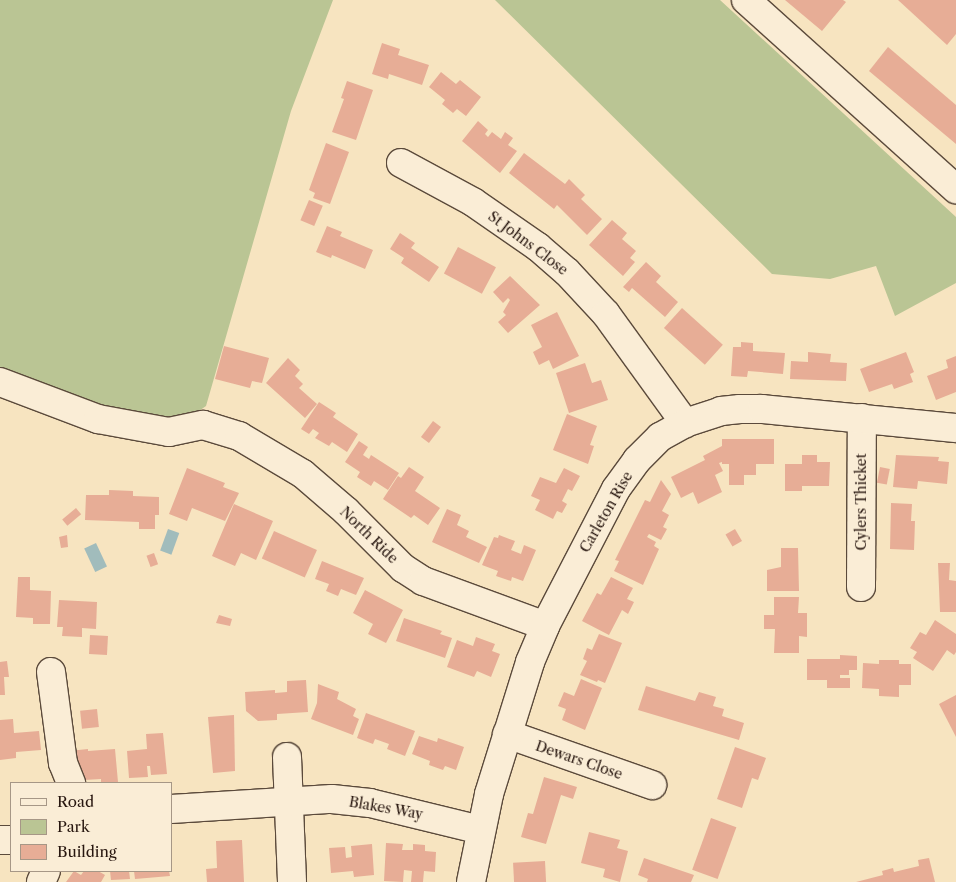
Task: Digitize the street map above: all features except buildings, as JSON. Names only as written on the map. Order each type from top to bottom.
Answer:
[{"type":"street","points":[[746,0],[956,190]]},
{"type":"street","name":"St Johns Close","points":[[401,163],[473,202],[538,247],[567,272],[606,314],[685,423]]},
{"type":"street","name":"North Ride","points":[[0,382],[98,419],[169,432],[203,425],[239,436],[303,474],[346,511],[403,568],[423,582],[546,626]]},
{"type":"street","name":"Carleton Rise","points":[[471,882],[489,794],[530,662],[546,626],[616,489],[637,460],[654,443],[685,423],[721,411],[740,409],[862,418],[956,428]]},
{"type":"street","name":"Cylers Thicket","points":[[861,586],[862,418]]},
{"type":"street","points":[[51,672],[60,746],[63,763],[70,782]]},
{"type":"street","name":"Dewars Close","points":[[507,734],[652,785]]},
{"type":"street","points":[[287,757],[292,882]]},
{"type":"street","name":"Blakes Way","points":[[172,810],[332,799],[370,803],[481,830]]},
{"type":"green space","points":[[0,0],[333,0],[291,111],[206,406],[169,432],[0,382]]},
{"type":"green space","points":[[495,0],[720,0],[956,217],[956,283],[895,316],[876,266],[830,279],[772,274]]},
{"type":"water","points":[[168,529],[179,533],[171,555],[160,551]]},
{"type":"water","points":[[96,543],[107,567],[95,572],[84,548]]}]
